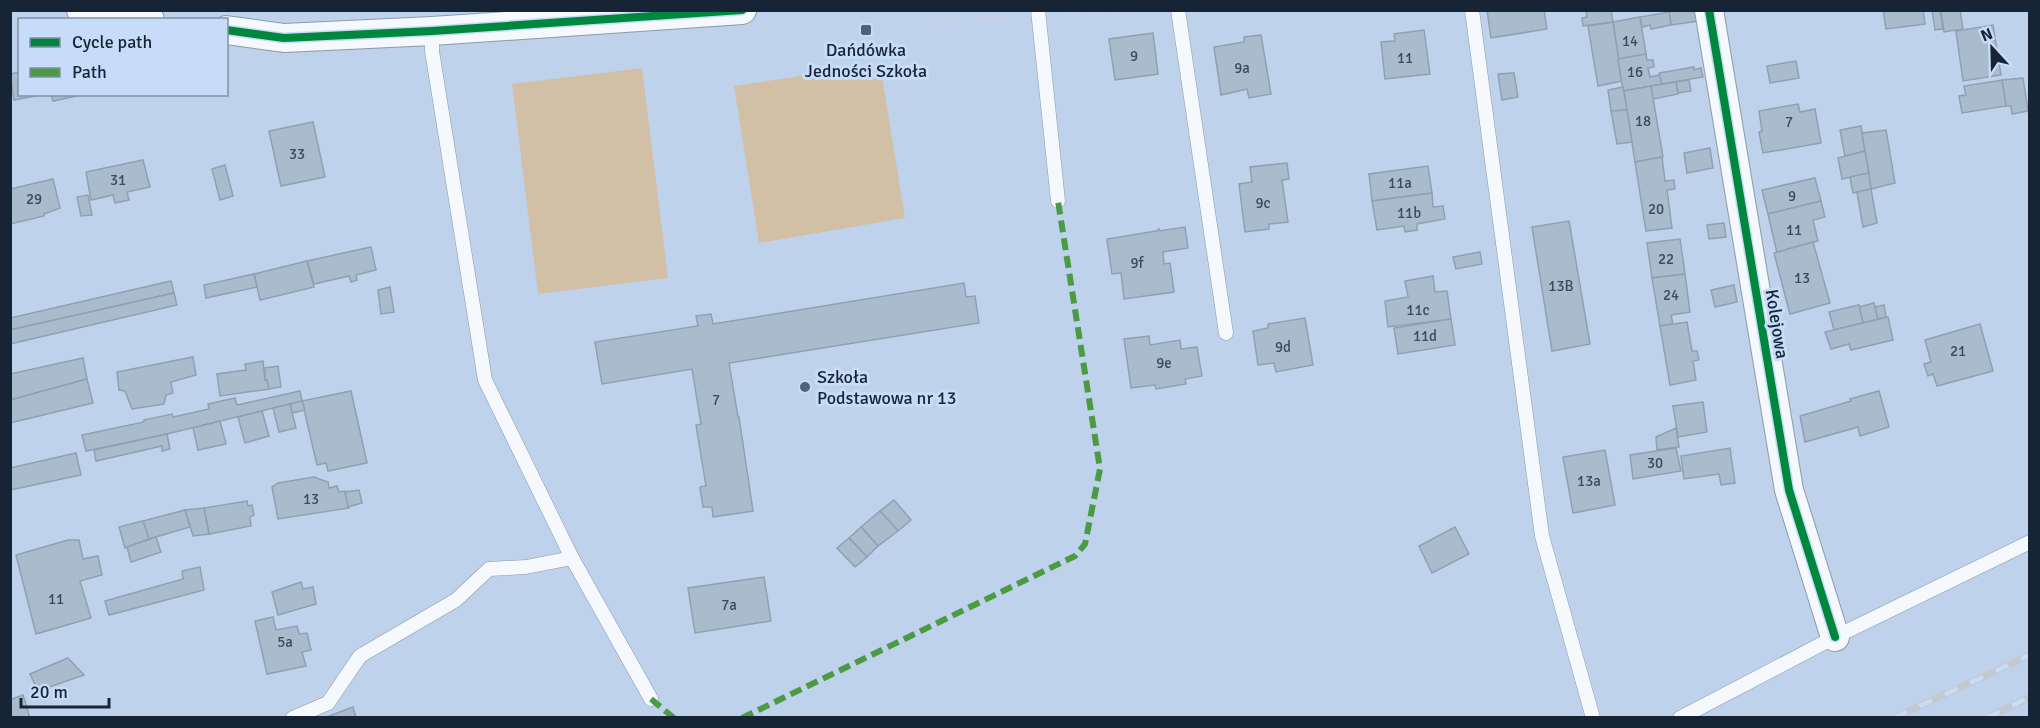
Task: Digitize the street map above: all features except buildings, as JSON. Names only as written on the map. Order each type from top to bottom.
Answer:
[{"type":"street","points":[[81,10],[136,18]]},
{"type":"street","points":[[228,30],[284,38],[432,31],[742,10]]},
{"type":"street","name":"Kolejowa","points":[[1709,10],[1789,490],[1835,637]]},
{"type":"lane","points":[[1038,10],[1058,201]]},
{"type":"lane","points":[[1178,10],[1226,333]]},
{"type":"lane","points":[[1472,10],[1542,536],[1593,717]]},
{"type":"lane","points":[[432,31],[434,63],[485,381],[572,558],[651,699]]},
{"type":"lane","points":[[1680,717],[1835,637],[2030,542]]},
{"type":"lane","points":[[292,717],[328,703],[360,656],[456,600],[489,569],[526,567],[572,558]]},
{"type":"shaded area","points":[[880,64],[905,218],[759,243],[734,86]]},
{"type":"shaded area","points":[[642,68],[668,278],[538,294],[512,84]]},
{"type":"railway","points":[[1894,718],[2030,655]]},
{"type":"railway","points":[[1987,718],[2030,697]]},
{"type":"marked path","points":[[742,718],[1075,556],[1085,544],[1100,469],[1058,201]]},
{"type":"marked path","points":[[651,699],[674,718]]},
{"type":"cycle path","points":[[228,30],[284,38],[432,31],[742,10]]},
{"type":"cycle path","points":[[1709,10],[1789,490],[1835,637]]},
{"type":"place","name":"Dańdówka Jedności Szkoła","points":[[866,30]]},
{"type":"place","name":"Szkoła Podstawowa nr 13","points":[[805,387]]}]
